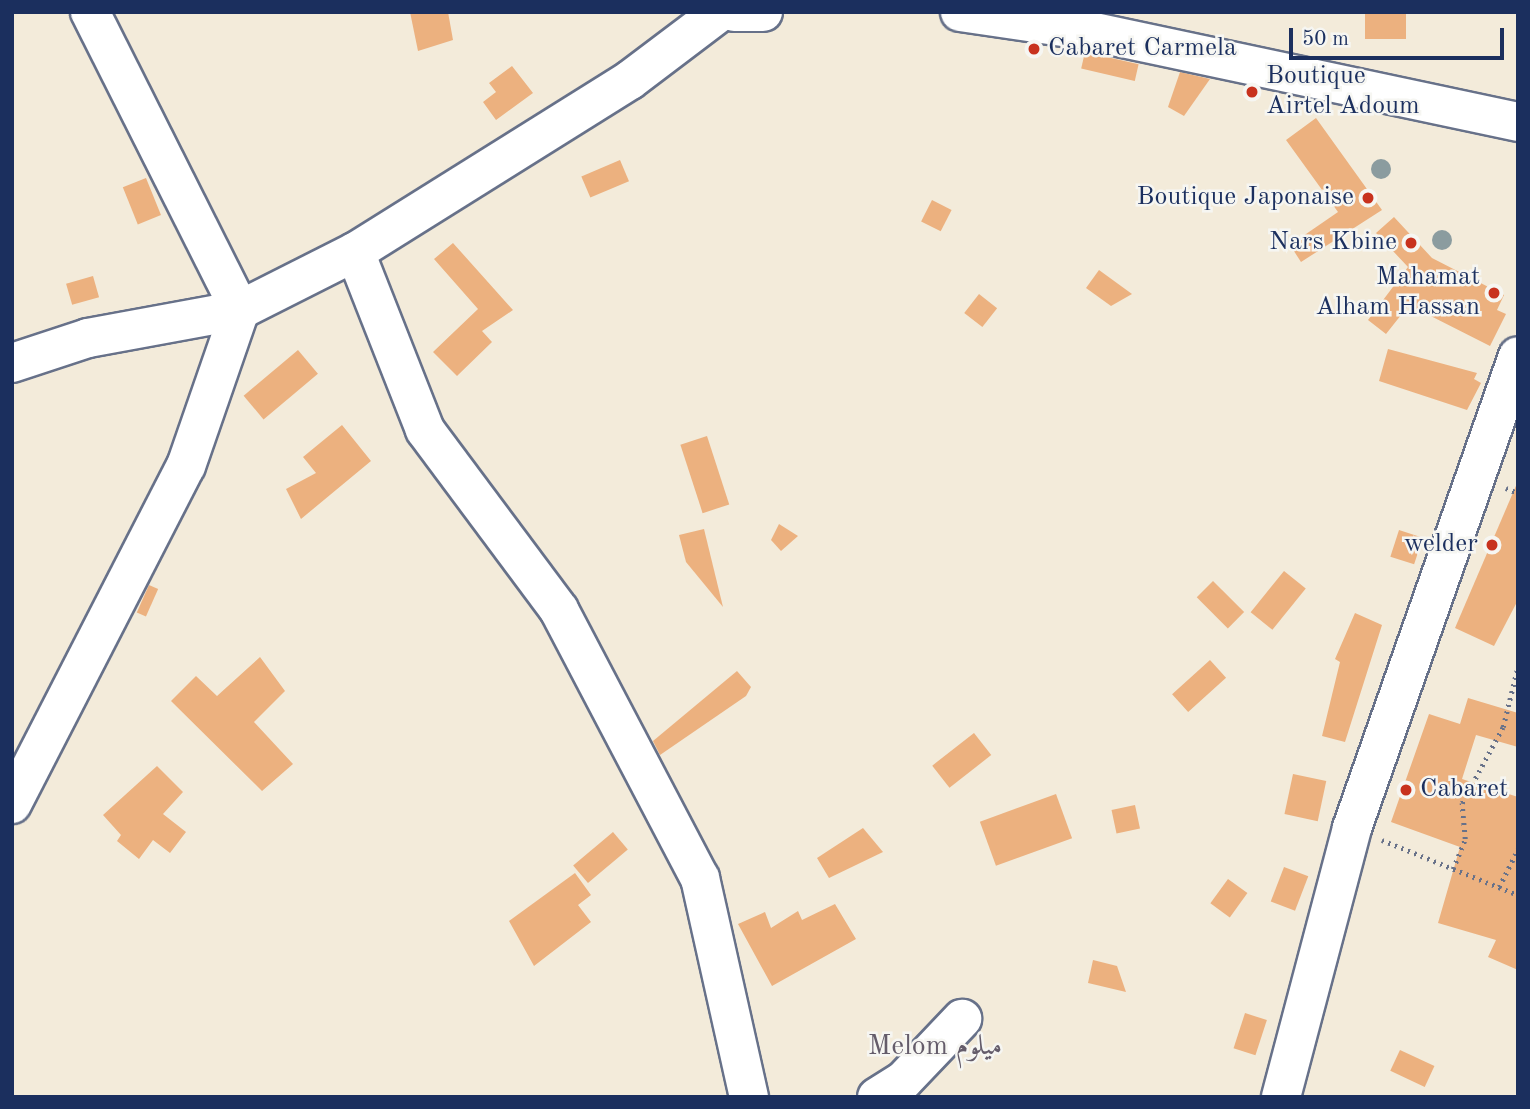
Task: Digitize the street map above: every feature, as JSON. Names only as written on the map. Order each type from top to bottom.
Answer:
[{"type":"street","points":[[12,804],[186,466],[240,310],[90,12]]},
{"type":"street","points":[[12,363],[88,338],[240,310],[355,252],[630,80],[720,12]]},
{"type":"street","points":[[734,12],[762,12]]},
{"type":"street","points":[[960,12],[1090,31],[1518,122]]},
{"type":"street","points":[[355,252],[425,429],[559,610],[700,878],[749,1097]]},
{"type":"street","points":[[1281,1097],[1352,828],[1518,356]]},
{"type":"street","points":[[877,1097],[902,1081],[962,1019]]},
{"type":"path","points":[[1453,869],[1465,839],[1462,803],[1503,727],[1518,666]]},
{"type":"path","points":[[1352,828],[1518,895]]},
{"type":"path","points":[[1499,887],[1518,849]]},
{"type":"building","points":[[410,12],[448,12],[453,40],[418,51]]},
{"type":"building","points":[[1365,12],[1406,12],[1406,39],[1365,39]]},
{"type":"building","points":[[1085,52],[1139,64],[1135,81],[1081,69]]},
{"type":"building","points":[[512,66],[533,93],[496,120],[483,102],[496,92],[489,83]]},
{"type":"building","points":[[1180,72],[1210,79],[1184,116],[1168,107]]},
{"type":"building","points":[[1316,118],[1382,210],[1301,262],[1290,245],[1338,212],[1286,140]]},
{"type":"building","points":[[620,160],[629,181],[590,198],[581,176]]},
{"type":"building","points":[[146,178],[161,215],[138,224],[123,187]]},
{"type":"building","points":[[932,200],[952,210],[941,231],[921,221]]},
{"type":"building","points":[[1394,217],[1432,258],[1504,295],[1497,310],[1506,314],[1490,346],[1409,305],[1386,334],[1368,320],[1408,267],[1376,233]]},
{"type":"building","points":[[453,243],[513,310],[482,331],[492,342],[457,376],[433,352],[478,309],[434,259]]},
{"type":"building","points":[[1099,270],[1132,294],[1111,306],[1086,288]]},
{"type":"building","points":[[93,276],[99,297],[72,305],[66,284]]},
{"type":"building","points":[[979,294],[997,308],[982,327],[964,313]]},
{"type":"building","points":[[1388,349],[1477,373],[1474,379],[1481,383],[1467,410],[1379,381]]},
{"type":"building","points":[[298,350],[318,374],[264,419],[244,396]]},
{"type":"building","points":[[342,425],[371,461],[301,519],[286,489],[316,473],[303,457]]},
{"type":"building","points":[[707,436],[729,504],[703,513],[680,445]]},
{"type":"building","points":[[1518,481],[1518,600],[1494,646],[1455,628]]},
{"type":"building","points":[[779,524],[798,536],[781,551],[771,540]]},
{"type":"building","points":[[704,529],[723,607],[686,562],[679,535]]},
{"type":"building","points":[[1399,530],[1423,538],[1414,564],[1390,557]]},
{"type":"building","points":[[1284,571],[1306,589],[1272,630],[1251,612]]},
{"type":"building","points":[[1213,581],[1244,612],[1228,628],[1197,597]]},
{"type":"building","points":[[149,585],[158,589],[146,616],[137,612]]},
{"type":"building","points":[[1355,613],[1382,625],[1345,742],[1322,736],[1340,662],[1335,659]]},
{"type":"building","points":[[260,657],[285,691],[254,722],[293,764],[262,791],[171,701],[196,676],[217,696]]},
{"type":"building","points":[[1210,660],[1226,678],[1188,712],[1172,694]]},
{"type":"building","points":[[737,671],[751,687],[746,696],[660,755],[653,741]]},
{"type":"building","points":[[1468,698],[1518,713],[1518,747],[1476,735],[1462,779],[1518,797],[1518,970],[1488,957],[1496,940],[1438,923],[1460,847],[1391,822],[1429,714],[1460,724]]},
{"type":"building","points":[[974,733],[991,755],[949,788],[932,766]]},
{"type":"building","points":[[157,766],[183,792],[163,814],[186,832],[170,853],[153,840],[139,859],[117,841],[121,835],[103,815]]},
{"type":"building","points":[[1293,774],[1326,781],[1318,821],[1284,814]]},
{"type":"building","points":[[1056,794],[1072,838],[996,866],[980,822]]},
{"type":"building","points":[[1135,805],[1140,828],[1117,833],[1112,810]]},
{"type":"building","points":[[863,828],[883,852],[829,878],[817,858]]},
{"type":"building","points":[[613,832],[628,850],[588,883],[573,865]]},
{"type":"building","points":[[1284,867],[1308,876],[1295,911],[1271,902]]},
{"type":"building","points":[[575,873],[591,895],[578,905],[591,922],[534,966],[509,921]]},
{"type":"building","points":[[1228,879],[1247,893],[1230,917],[1210,903]]},
{"type":"building","points":[[835,904],[856,939],[772,986],[738,924],[765,912],[771,928],[798,911],[802,920]]},
{"type":"building","points":[[1093,960],[1117,966],[1126,992],[1088,983]]},
{"type":"building","points":[[1245,1013],[1267,1020],[1255,1055],[1234,1048]]},
{"type":"building","points":[[1400,1050],[1434,1066],[1425,1087],[1390,1071]]},
{"type":"place","name":"Cabaret Carmela","points":[[1034,49]]},
{"type":"place","name":"Boutique Airtel Adoum","points":[[1252,92]]},
{"type":"place","name":"Boutique Japonaise","points":[[1368,198]]},
{"type":"place","name":"Nars Kbine","points":[[1411,243]]},
{"type":"place","name":"Mahamat Alham Hassan","points":[[1494,293]]},
{"type":"place","name":"welder","points":[[1492,545]]},
{"type":"place","name":"Cabaret","points":[[1406,790]]},
{"type":"district","name":"Melom ميلوم","points":[[935,1047]]}]
